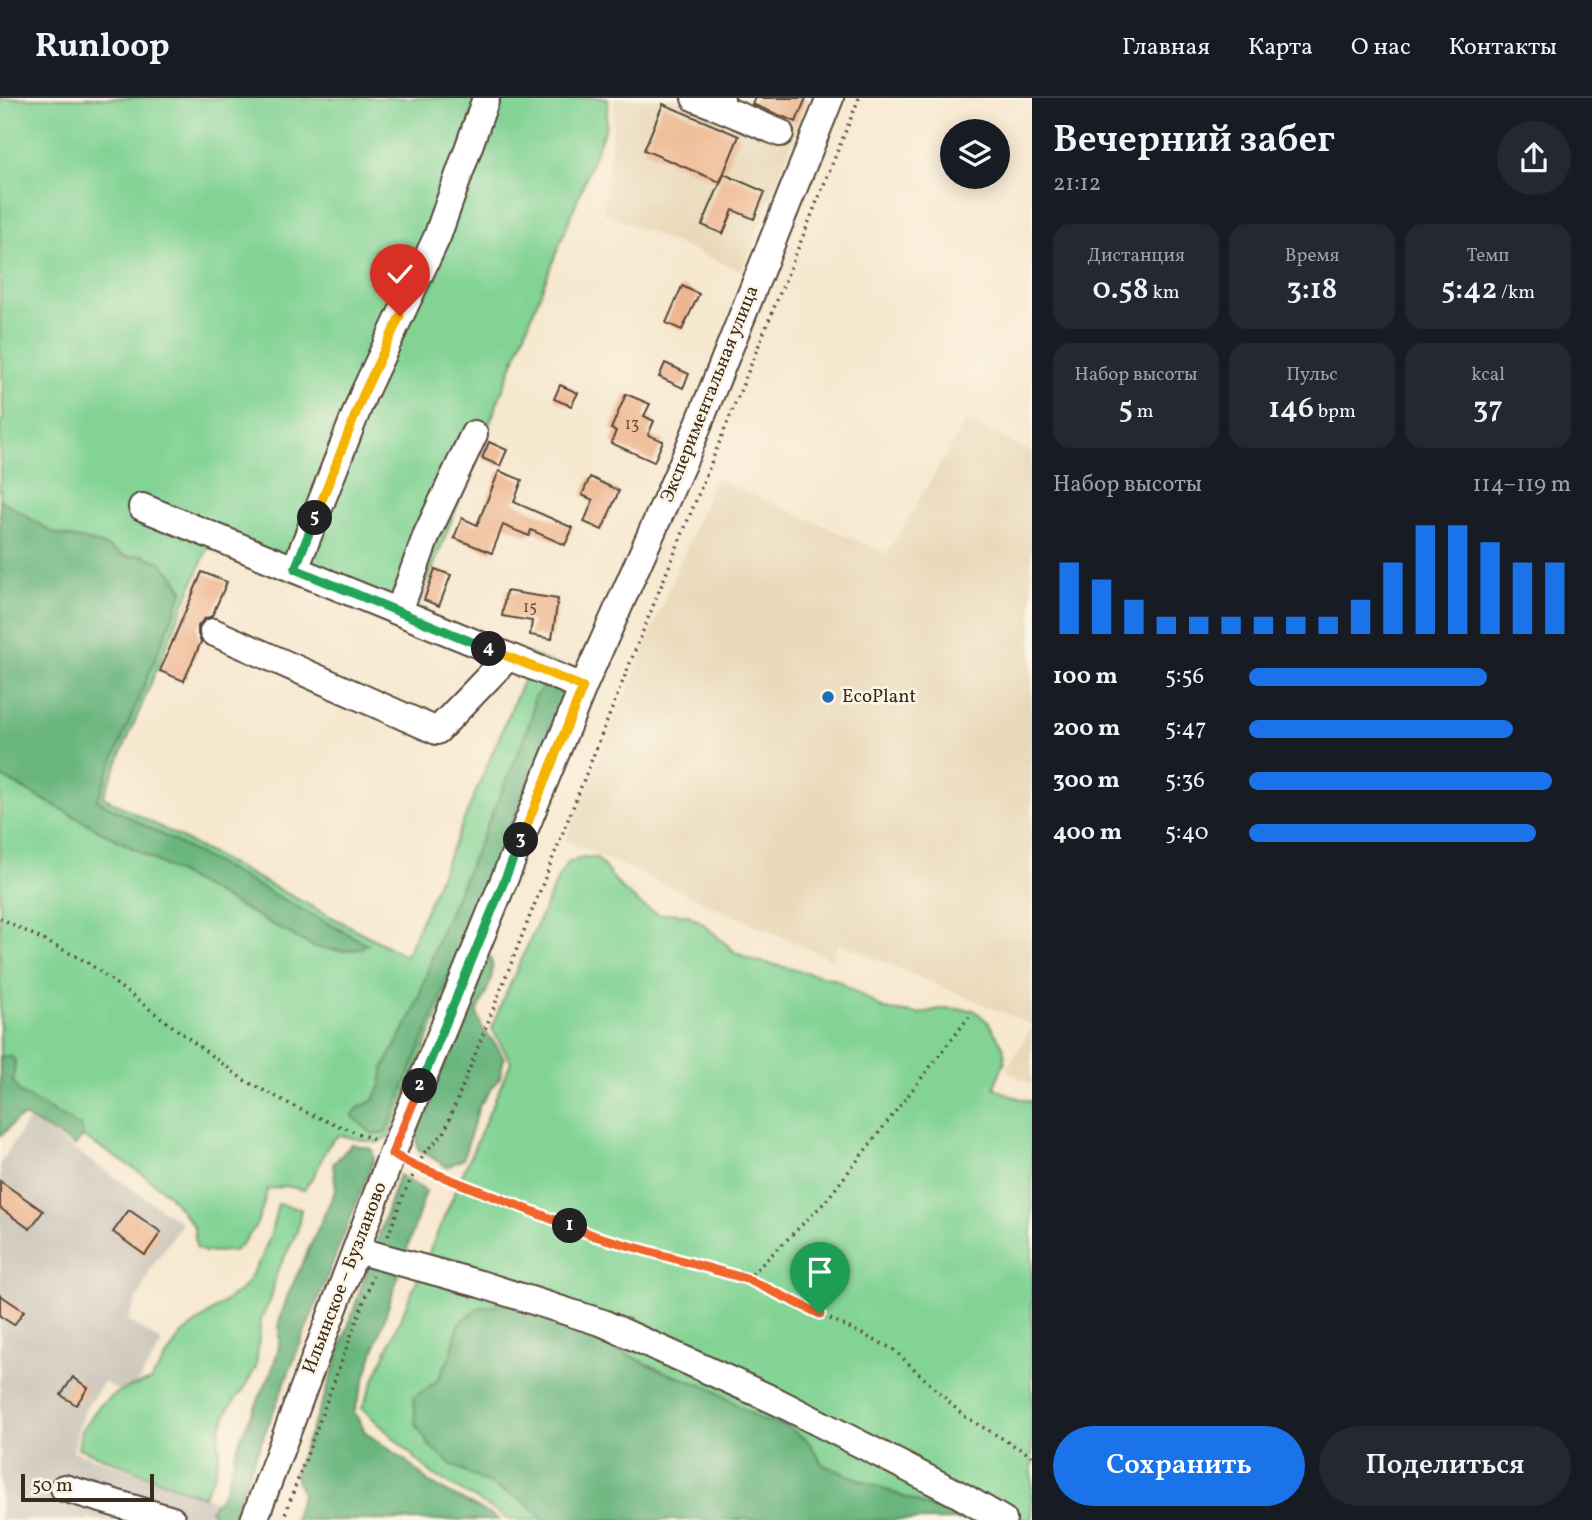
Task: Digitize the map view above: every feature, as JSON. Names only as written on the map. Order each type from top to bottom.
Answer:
[{"type":"street","points":[[295,569],[363,395],[437,237],[486,98]]},
{"type":"street","name":"Экспериментальная улица","points":[[583,687],[687,453],[830,98]]},
{"type":"street","points":[[711,101],[780,133]]},
{"type":"street","points":[[399,611],[427,534],[474,434]]},
{"type":"street","points":[[142,507],[583,687]]},
{"type":"street","points":[[213,632],[438,731],[508,657]]},
{"type":"street","name":"Ильинское – Бузланово","points":[[254,1520],[369,1253],[394,1151],[583,687]]},
{"type":"street","points":[[369,1253],[480,1284],[603,1323],[778,1402],[960,1495],[1003,1520]]},
{"type":"street","points":[[64,1488],[172,1520]]},
{"type":"path","points":[[283,1520],[369,1253],[425,1152],[444,1132],[859,98]]},
{"type":"path","points":[[0,918],[87,962],[244,1080],[305,1112],[394,1151],[418,1167],[595,1236],[747,1279],[893,1349],[964,1416],[1032,1456]]},
{"type":"path","points":[[747,1279],[825,1202],[969,1017]]},
{"type":"shaded area","points":[[616,98],[809,98],[742,271],[603,213]]},
{"type":"shaded area","name":"EcoPlant","points":[[966,421],[1032,452],[1032,1025],[839,943],[832,959],[565,840],[715,478],[887,554]]},
{"type":"shaded area","points":[[1032,1027],[1032,1085],[1006,1070]]},
{"type":"shaded area","points":[[29,1119],[182,1223],[150,1270],[128,1320],[162,1343],[129,1398],[104,1382],[83,1412],[73,1451],[228,1504],[214,1520],[0,1520],[0,1164]]},
{"type":"green space","points":[[0,98],[608,98],[606,126],[416,611],[576,672],[389,1136],[377,1143],[339,1135],[328,1146],[304,1190],[286,1186],[267,1190],[256,1224],[234,1251],[205,1252],[196,1247],[194,1227],[168,1194],[141,1173],[83,1137],[80,1127],[19,1091],[2,1056],[0,1057],[0,776],[314,947],[367,944],[96,800],[183,591],[143,556],[127,557],[101,544],[53,533],[0,499],[0,423],[3,419],[0,358]],"holes":[[[208,547],[526,674],[406,956],[103,797]],[[560,691],[563,695],[386,1131],[374,1135],[358,1108],[374,1101],[381,1085],[384,1067],[414,1011],[440,934],[520,749],[532,715],[534,697]]]},
{"type":"green space","points":[[0,499],[53,533],[101,544],[127,557],[143,555],[161,562],[183,591],[97,800],[367,944],[348,951],[314,947],[0,776]]},
{"type":"green space","points":[[546,685],[563,695],[386,1132],[374,1135],[352,1116],[358,1108],[374,1100],[381,1085],[384,1067],[414,1011],[440,934],[520,749],[532,715],[534,697]]},
{"type":"green space","points":[[582,857],[597,858],[622,889],[644,907],[660,915],[688,915],[701,922],[735,952],[749,959],[835,979],[884,1009],[918,1014],[944,1008],[974,1010],[988,1022],[1003,1046],[1005,1060],[994,1087],[1008,1095],[1032,1102],[1032,1520],[962,1520],[823,1465],[808,1441],[786,1426],[761,1420],[710,1388],[667,1373],[589,1337],[506,1304],[458,1325],[451,1355],[437,1381],[414,1398],[431,1448],[452,1465],[525,1502],[545,1520],[511,1520],[431,1473],[362,1408],[511,1062],[492,1029],[499,1009],[559,876],[568,863]]},
{"type":"green space","points":[[489,955],[492,962],[491,977],[477,1013],[483,1030],[504,1058],[500,1077],[479,1106],[463,1159],[447,1167],[418,1149],[416,1133]]},
{"type":"green space","points":[[10,1056],[15,1061],[13,1082],[20,1093],[81,1127],[83,1137],[75,1146],[26,1117],[15,1122],[0,1136],[0,1057]]},
{"type":"green space","points":[[352,1144],[372,1149],[374,1159],[230,1520],[221,1520],[210,1510],[225,1490],[239,1441],[271,1373],[279,1347],[279,1322],[287,1297],[336,1189],[333,1164]]},
{"type":"green space","points":[[399,1175],[426,1191],[354,1412],[366,1433],[409,1463],[428,1482],[500,1520],[294,1520],[302,1494],[294,1473],[324,1398]]},
{"type":"green space","points":[[278,1204],[301,1209],[297,1232],[276,1274],[271,1299],[261,1319],[256,1367],[244,1389],[229,1407],[220,1429],[214,1476],[203,1497],[78,1448],[82,1429],[100,1405],[120,1391],[151,1380],[181,1335],[244,1287],[261,1259]]},
{"type":"green space","points":[[506,1304],[589,1337],[667,1373],[710,1388],[761,1420],[786,1426],[808,1441],[823,1465],[962,1520],[545,1520],[525,1502],[452,1465],[431,1448],[416,1425],[413,1398],[437,1381],[451,1355],[458,1325],[478,1308]]},
{"type":"building","points":[[755,98],[806,98],[796,122],[752,104]]},
{"type":"building","points":[[663,104],[739,136],[720,182],[644,150]]},
{"type":"building","points":[[724,174],[765,192],[754,219],[733,210],[723,234],[702,225]]},
{"type":"building","points":[[682,286],[699,294],[682,330],[666,323]]},
{"type":"building","points":[[665,363],[689,374],[683,388],[659,377]]},
{"type":"building","points":[[560,385],[578,393],[571,406],[554,399]]},
{"type":"building","points":[[626,394],[650,404],[644,416],[654,421],[648,435],[663,441],[654,462],[611,443],[616,431],[611,429]]},
{"type":"building","points":[[489,442],[507,450],[500,466],[482,458]]},
{"type":"building","points":[[499,471],[522,480],[514,502],[573,528],[565,545],[531,530],[529,536],[503,525],[492,553],[454,538],[462,518],[477,525]]},
{"type":"building","points":[[590,477],[619,491],[602,530],[584,522],[593,500],[582,495]]},
{"type":"building","points":[[435,569],[451,575],[439,606],[424,600]]},
{"type":"building","points":[[202,572],[227,582],[212,616],[204,619],[198,626],[201,642],[184,681],[160,671]]},
{"type":"building","points":[[506,591],[558,599],[552,639],[530,635],[532,621],[502,616]]},
{"type":"building","points":[[0,1181],[43,1211],[30,1229],[0,1208]]},
{"type":"building","points":[[129,1210],[161,1232],[145,1255],[113,1232]]},
{"type":"building","points":[[0,1295],[24,1311],[14,1325],[0,1316]]},
{"type":"building","points":[[73,1377],[88,1388],[76,1405],[61,1395]]},
{"type":"place","name":"EcoPlant","points":[[828,697]]},
{"type":"route","points":[[400,316],[363,395],[295,569],[583,687],[392,1154],[418,1167],[595,1236],[747,1279],[820,1314]]}]
